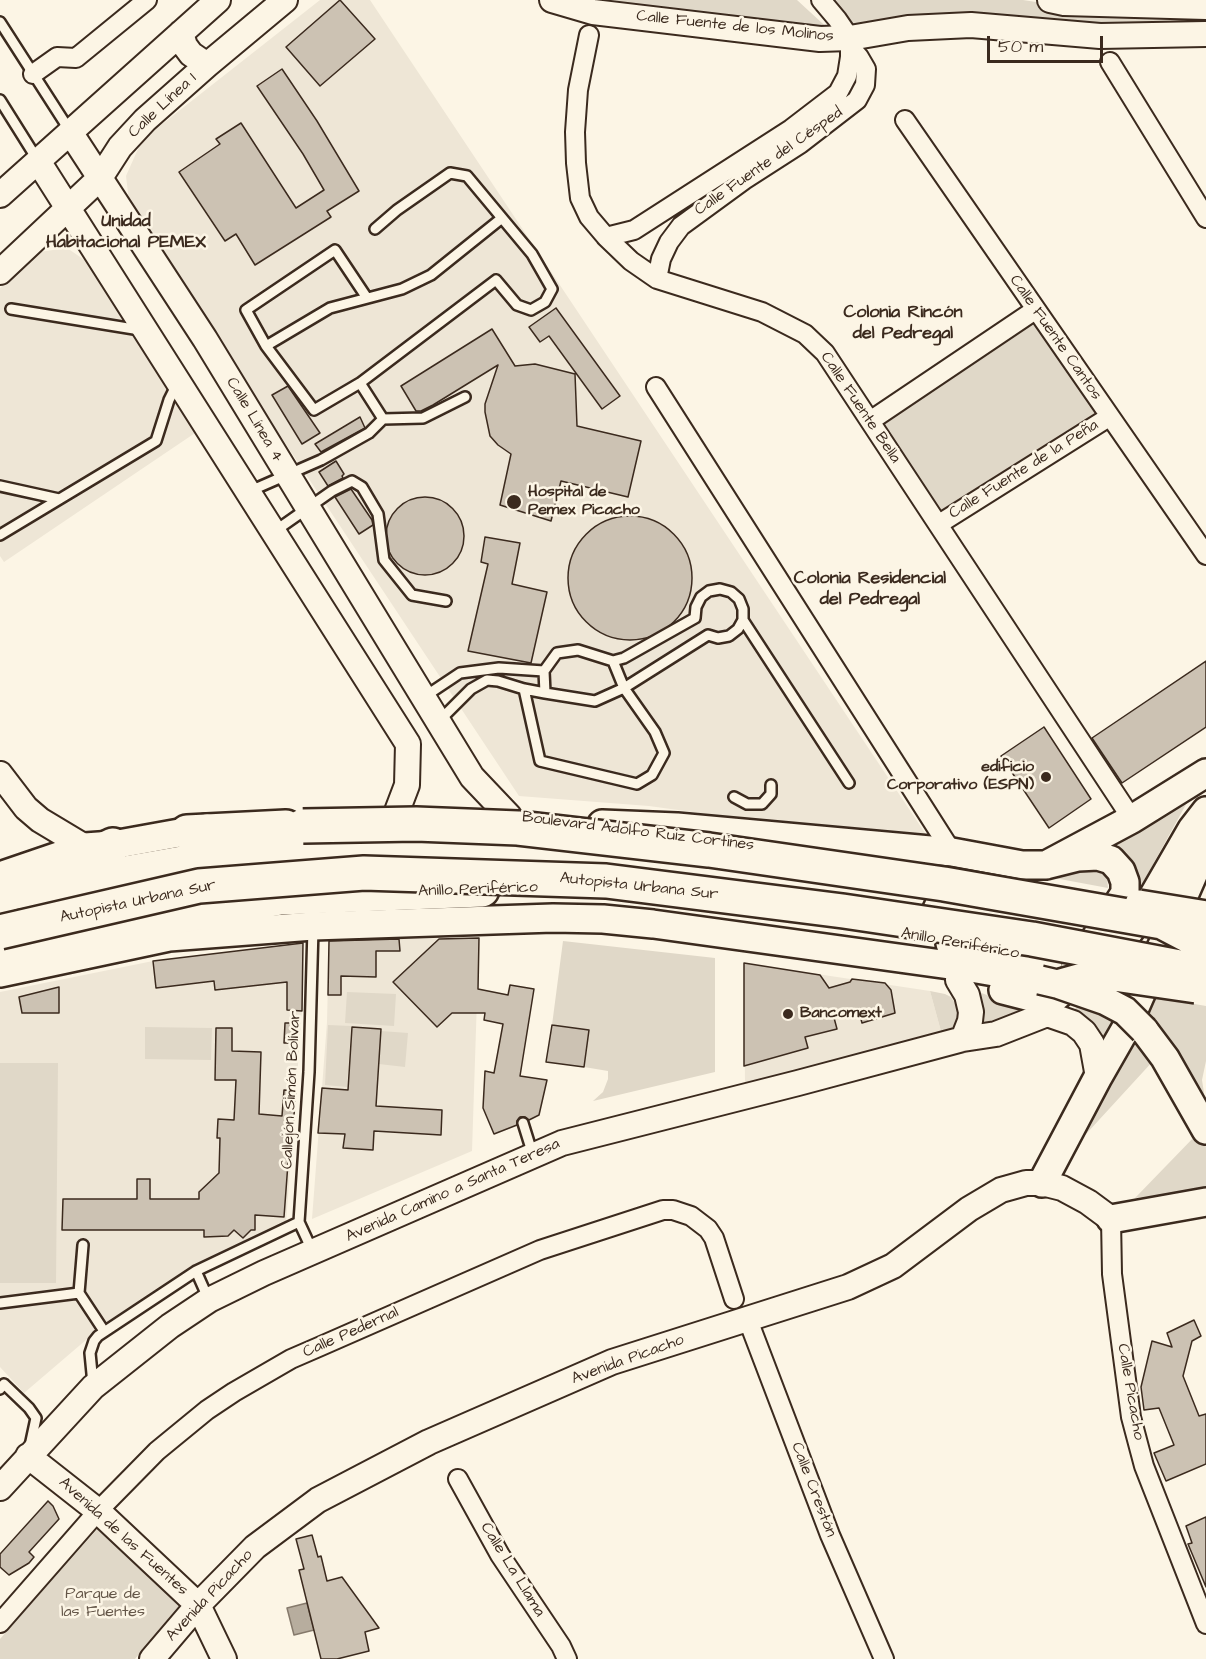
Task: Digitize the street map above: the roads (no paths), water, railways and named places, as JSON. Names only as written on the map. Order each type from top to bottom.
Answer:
[{"type":"highway","points":[[187,832],[303,826],[416,824],[518,828],[709,850],[944,884],[1162,922],[1203,961]]},
{"type":"highway","points":[[0,897],[256,850],[328,845],[616,855],[1064,904],[1203,961]]},
{"type":"highway","points":[[0,886],[92,855],[99,846]]},
{"type":"highway","name":"Autopista Urbana Sur","points":[[0,912],[167,878],[316,858],[592,865],[955,914],[1203,961]]},
{"type":"highway","name":"Autopista Urbana Sur","points":[[0,932],[199,886],[364,873],[606,880],[1203,961]]},
{"type":"highway","name":"Anillo Periférico","points":[[0,950],[280,898],[555,888],[649,894],[776,912],[1047,974],[1203,961]]},
{"type":"main road","points":[[1046,865],[1132,819],[1206,773]]},
{"type":"main road","points":[[1165,876],[1167,852],[1206,782]]},
{"type":"main road","points":[[1047,1014],[1069,1000],[1106,963],[1144,912],[1192,829],[1206,811]]},
{"type":"main road","name":"Boulevard Adolfo Ruiz Cortines","points":[[0,876],[99,846],[228,823],[352,815],[509,816],[601,824],[1064,904]]},
{"type":"main road","points":[[488,921],[573,928],[957,980],[1042,1000],[1052,1000],[1059,994],[1125,892],[1125,882],[1120,871],[1111,860],[1098,856],[1078,856],[1046,865],[1022,865],[952,852],[677,827],[601,824]]},
{"type":"main road","points":[[1042,1183],[1139,1002],[1206,845]]},
{"type":"main road","points":[[0,973],[169,937],[313,926],[583,919],[653,924],[971,968],[1047,974],[1125,1011],[1144,1030],[1165,1058],[1206,1130]]},
{"type":"main road","points":[[1111,1219],[1206,1202]]},
{"type":"street","points":[[33,74],[57,57],[76,58],[147,0]]},
{"type":"street","points":[[0,195],[218,0]]},
{"type":"street","name":"Calle Línea 1","points":[[0,272],[100,178],[120,147],[145,120],[285,0]]},
{"type":"street","name":"Calle Fuente de los Molinos","points":[[552,0],[592,16],[850,43],[908,28],[971,25],[1100,36],[1206,34]]},
{"type":"street","points":[[821,0],[837,19],[850,43]]},
{"type":"street","points":[[1050,0],[1064,3],[1206,7]]},
{"type":"street","name":"Calle Fuente Bella","points":[[592,16],[578,90],[575,132],[580,198],[589,217],[631,261],[657,279],[762,312],[805,333],[825,353],[1132,819]]},
{"type":"street","points":[[181,33],[191,54],[207,65]]},
{"type":"street","name":"Calle Fuente del Césped","points":[[606,237],[634,230],[739,172],[800,144],[857,100],[865,85],[866,69],[850,43]]},
{"type":"street","points":[[1110,62],[1206,218]]},
{"type":"street","name":"Calle Fuente Cantos","points":[[905,120],[1206,555]]},
{"type":"street","name":"Calle Línea 4","points":[[70,132],[205,339],[472,777],[509,816]]},
{"type":"street","points":[[38,161],[408,744],[407,785],[396,814]]},
{"type":"street","name":"Calle Fuente del Césped","points":[[657,279],[661,260],[669,242],[681,226],[739,172]]},
{"type":"street","points":[[870,421],[1035,310]]},
{"type":"street","points":[[656,387],[952,852]]},
{"type":"street","name":"Calle Fuente de la Peña","points":[[939,524],[1110,417]]},
{"type":"street","points":[[0,774],[19,800],[40,820],[99,846]]},
{"type":"street","points":[[957,980],[967,995],[971,1012],[970,1022],[963,1039]]},
{"type":"street","points":[[1047,1014],[1073,1023],[1084,1032],[1092,1044],[1098,1077]]},
{"type":"street","name":"Avenida Camino a Santa Teresa","points":[[0,1488],[93,1387],[170,1326],[209,1300],[313,1252],[562,1143],[963,1039],[996,1034],[1047,1014]]},
{"type":"street","name":"Avenida Picacho","points":[[152,1659],[198,1605],[255,1547],[318,1500],[429,1442],[612,1362],[848,1287],[893,1266],[969,1209],[1001,1190],[1026,1183],[1042,1183],[1062,1188],[1088,1202],[1111,1219]]},
{"type":"street","name":"Calle Pedernal","points":[[0,1623],[98,1511],[157,1451],[216,1404],[262,1375],[321,1346],[540,1250],[663,1210],[683,1213],[700,1222],[714,1238],[734,1299]]},
{"type":"street","name":"Calle Picacho","points":[[1111,1219],[1112,1274],[1131,1418],[1144,1466],[1206,1624]]},
{"type":"street","name":"Calle Crestón","points":[[748,1320],[830,1535],[884,1659]]},
{"type":"street","name":"Avenida de las Fuentes","points":[[28,1456],[98,1511],[198,1605],[224,1659]]},
{"type":"street","name":"Calle La Llama","points":[[458,1479],[500,1555],[561,1646],[567,1659]]},
{"type":"lane","name":"Calle Línea 4","points":[[0,22],[70,132]]},
{"type":"lane","points":[[0,100],[38,161]]},
{"type":"lane","points":[[366,298],[335,250],[246,310],[266,346],[314,410],[360,383],[496,280],[517,305],[531,310],[545,302],[552,289],[532,254],[467,176],[450,173],[375,229]]},
{"type":"lane","points":[[266,346],[330,308],[402,289],[431,275],[502,218]]},
{"type":"lane","points":[[11,309],[146,331]]},
{"type":"lane","points":[[0,535],[156,441],[169,400],[178,382]]},
{"type":"lane","points":[[360,383],[382,419]]},
{"type":"lane","points":[[248,492],[321,460],[369,433],[382,419],[423,418],[465,397]]},
{"type":"lane","points":[[273,532],[332,491],[352,481],[362,487],[378,514],[384,560],[412,595],[446,601]]},
{"type":"lane","points":[[1,488],[59,498]]},
{"type":"lane","points":[[439,721],[471,689],[487,680],[498,681],[524,690],[595,701],[624,688],[708,635],[718,638],[729,636],[738,629],[743,620],[743,609],[739,599],[730,592],[720,589],[709,591],[700,597],[695,618],[624,658],[613,661],[578,650],[557,653],[544,671],[545,693]]},
{"type":"lane","points":[[743,620],[849,783]]},
{"type":"lane","points":[[524,690],[540,761],[637,784],[652,775],[664,753],[655,732],[624,688],[613,661]]},
{"type":"lane","points":[[498,681],[499,668]]},
{"type":"lane","points":[[424,698],[460,673],[499,668],[544,671]]},
{"type":"lane","points":[[734,797],[747,804],[762,804],[771,794],[771,785]]},
{"type":"lane","name":"Callejón Simón Bolívar","points":[[313,926],[309,1072],[299,1222],[313,1252]]},
{"type":"lane","points":[[523,1123],[533,1155]]},
{"type":"lane","points":[[93,1387],[91,1348],[94,1341],[104,1331],[196,1271],[299,1222]]},
{"type":"lane","points":[[83,1245],[80,1293],[104,1331]]},
{"type":"lane","points":[[196,1271],[209,1300]]},
{"type":"lane","points":[[0,1303],[80,1293]]},
{"type":"lane","points":[[0,1389],[4,1384],[36,1418],[28,1456]]},
{"type":"place","name":"Hospital de Pemex Picacho","points":[[514,502]]},
{"type":"place","name":"edificio Corporativo (ESPN)","points":[[1046,777]]},
{"type":"place","name":"Bancomext","points":[[788,1014]]},
{"type":"district","name":"Unidad Habitacional PEMEX","points":[[126,232]]},
{"type":"district","name":"Colonia Rincón del Pedregal","points":[[903,323]]},
{"type":"district","name":"Colonia Residencial del Pedregal","points":[[870,589]]},
{"type":"park label","name":"Parque de las Fuentes","points":[[103,1604]]}]
